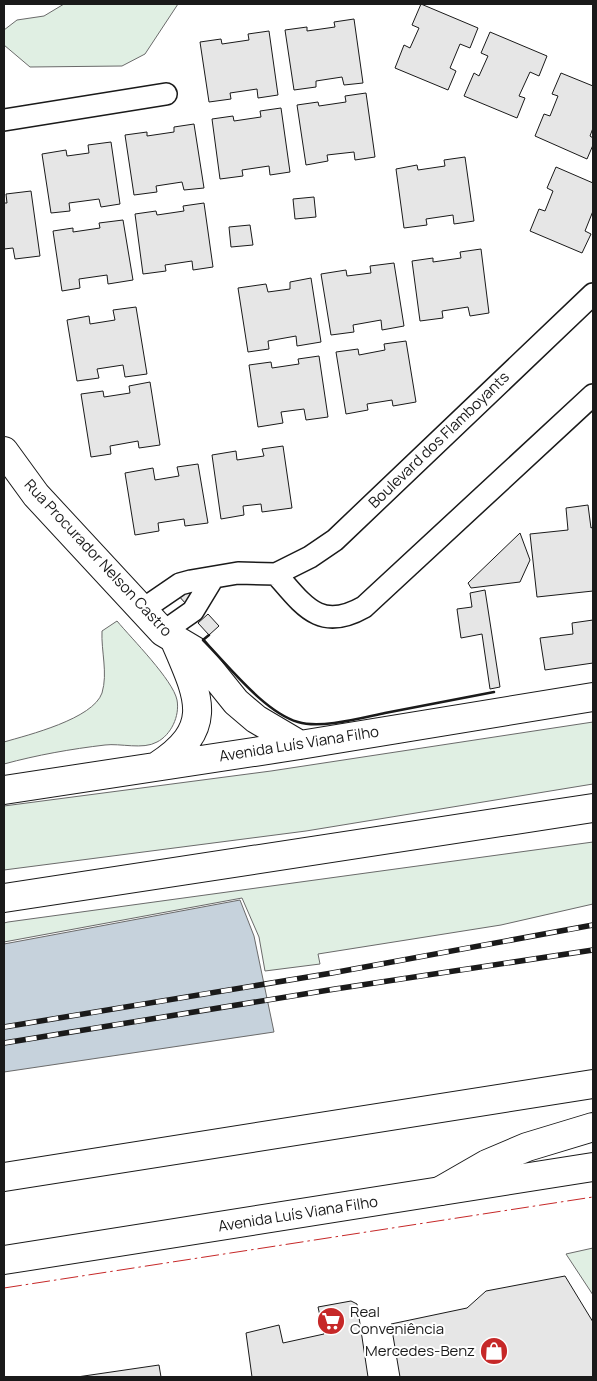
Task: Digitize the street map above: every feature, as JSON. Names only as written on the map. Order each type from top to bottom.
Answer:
[{"type":"main road","name":"Rua Procurador Nelson Castro","points":[[4,451],[36,495],[169,637],[194,685],[196,720],[192,736],[176,753],[157,766]]},
{"type":"main road","name":"Rua Procurador Nelson Castro","points":[[169,637],[196,651],[236,702],[256,719],[300,745]]},
{"type":"main road","name":"Avenida Luís Viana Filho","points":[[4,790],[300,745],[593,697]]},
{"type":"main road","points":[[4,898],[593,808]]},
{"type":"main road","points":[[4,1177],[593,1084]]},
{"type":"main road","points":[[440,1191],[487,1164],[527,1147],[593,1126]]},
{"type":"main road","name":"Avenida Luís Viana Filho","points":[[4,1260],[593,1167]]},
{"type":"street","points":[[4,120],[166,94]]},
{"type":"street","name":"Boulevard dos Flamboyants","points":[[142,610],[180,584],[238,573],[276,574],[310,558],[335,540],[593,294]]},
{"type":"street","points":[[276,574],[303,604],[319,615],[336,618],[364,607],[593,395]]},
{"type":"street","points":[[169,637],[203,598],[213,578]]},
{"type":"green space","points":[[64,4],[178,4],[145,54],[122,66],[30,67],[4,45],[4,30],[17,20],[44,16]]},
{"type":"green space","points":[[117,621],[160,671],[174,692],[178,706],[176,718],[170,730],[162,739],[145,746],[111,745],[67,750],[4,764],[4,742],[59,725],[86,711],[96,702],[102,693],[104,685],[102,631]]},
{"type":"green space","points":[[593,722],[593,784],[306,831],[4,870],[4,806],[271,771]]},
{"type":"green space","points":[[593,842],[593,904],[501,925],[318,954],[320,964],[265,971],[259,937],[242,898],[4,942],[4,923],[8,922]]},
{"type":"green space","points":[[593,1248],[593,1295],[566,1254]]},
{"type":"shaded area","points":[[240,900],[254,936],[274,1032],[4,1072],[4,944]]},
{"type":"building","points":[[421,4],[478,28],[470,48],[460,44],[450,68],[456,71],[448,90],[395,68],[404,45],[410,48],[419,28],[412,25]]},
{"type":"building","points":[[354,19],[363,83],[344,85],[342,77],[316,81],[316,87],[294,90],[285,30],[307,27],[307,31],[335,27],[334,22]]},
{"type":"building","points":[[269,31],[278,95],[258,98],[257,89],[230,93],[231,99],[209,102],[200,42],[221,39],[222,44],[249,40],[248,34]]},
{"type":"building","points":[[490,32],[547,56],[539,76],[530,72],[519,96],[525,98],[517,118],[464,96],[474,73],[479,76],[488,56],[481,53]]},
{"type":"building","points":[[561,73],[593,86],[593,128],[590,136],[593,138],[593,145],[587,159],[535,136],[544,114],[550,116],[558,96],[552,94]]},
{"type":"building","points":[[366,93],[375,157],[355,160],[354,152],[327,155],[328,161],[306,165],[297,105],[318,102],[319,106],[346,102],[345,96]]},
{"type":"building","points":[[281,108],[290,172],[270,175],[269,166],[242,170],[243,176],[220,179],[212,119],[233,116],[234,121],[261,117],[260,111]]},
{"type":"building","points":[[194,124],[204,188],[184,190],[182,182],[156,186],[157,192],[134,195],[125,135],[147,132],[147,136],[174,132],[174,127]]},
{"type":"building","points":[[111,142],[120,204],[101,207],[99,199],[69,203],[70,211],[51,213],[42,154],[66,150],[67,156],[89,153],[88,145]]},
{"type":"building","points":[[465,157],[474,221],[454,224],[453,215],[426,219],[427,225],[404,228],[396,169],[417,165],[418,170],[445,166],[444,160]]},
{"type":"building","points":[[556,167],[593,183],[593,211],[585,231],[591,234],[582,253],[530,231],[539,209],[545,211],[553,191],[547,188]]},
{"type":"building","points":[[31,191],[40,256],[15,259],[13,248],[4,249],[4,203],[7,203],[6,194]]},
{"type":"building","points":[[314,197],[316,217],[295,219],[293,199]]},
{"type":"building","points":[[204,203],[213,267],[193,270],[192,261],[165,265],[166,271],[143,274],[135,214],[156,211],[157,215],[184,211],[183,206]]},
{"type":"building","points":[[123,220],[133,280],[108,284],[107,275],[79,279],[80,288],[62,291],[53,231],[73,228],[73,232],[100,228],[99,223]]},
{"type":"building","points":[[250,225],[253,245],[231,247],[229,227]]},
{"type":"building","points":[[481,249],[489,313],[470,316],[468,307],[442,311],[443,318],[420,321],[412,261],[433,258],[433,262],[461,258],[460,252]]},
{"type":"building","points":[[394,263],[404,326],[382,330],[381,320],[353,325],[354,332],[331,335],[321,274],[346,270],[347,276],[371,273],[370,266]]},
{"type":"building","points":[[311,278],[321,342],[297,346],[296,336],[268,341],[269,349],[248,352],[238,288],[266,284],[268,292],[290,289],[290,282]]},
{"type":"building","points":[[136,307],[147,374],[125,377],[123,365],[97,369],[99,378],[77,381],[67,320],[89,316],[90,324],[115,320],[113,310]]},
{"type":"building","points":[[406,341],[416,402],[393,406],[392,400],[367,404],[368,410],[346,414],[336,352],[358,349],[359,355],[385,350],[384,344]]},
{"type":"building","points":[[319,356],[328,417],[306,420],[304,409],[281,412],[283,423],[258,427],[249,365],[271,362],[272,368],[299,364],[298,359]]},
{"type":"building","points":[[150,382],[160,445],[139,448],[138,441],[110,446],[111,454],[91,457],[81,394],[103,391],[104,397],[130,393],[129,386]]},
{"type":"building","points":[[283,446],[292,508],[262,512],[261,504],[243,506],[244,515],[221,519],[212,455],[236,451],[237,460],[264,456],[262,449]]},
{"type":"building","points":[[198,464],[208,523],[185,526],[184,519],[158,523],[159,531],[135,535],[125,473],[153,468],[155,480],[179,476],[177,467]]},
{"type":"building","points":[[588,505],[591,528],[593,527],[593,591],[537,597],[530,534],[568,530],[566,508]]},
{"type":"building","points":[[520,533],[530,560],[520,582],[471,588],[468,583]]},
{"type":"building","points":[[185,585],[196,598],[187,605],[176,593]]},
{"type":"building","points":[[485,590],[500,687],[490,689],[482,634],[461,638],[457,609],[472,607],[470,593]]},
{"type":"building","points":[[208,614],[219,626],[209,635],[198,623]]},
{"type":"building","points":[[593,620],[593,663],[545,670],[540,638],[573,634],[572,623]]},
{"type":"building","name":"Mercedes-Benz","points":[[565,1276],[593,1322],[593,1377],[400,1377],[391,1324],[467,1308],[486,1291]]},
{"type":"building","points":[[351,1301],[357,1304],[368,1377],[252,1377],[246,1333],[279,1325],[283,1343],[324,1334],[318,1307]]},
{"type":"building","points":[[159,1365],[161,1377],[77,1377]]},
{"type":"railway","points":[[4,1027],[332,973],[593,925]]},
{"type":"railway","points":[[4,1043],[335,989],[593,950]]},
{"type":"wall","points":[[209,635],[203,640],[247,687],[285,717],[307,724],[341,722],[494,692]]},
{"type":"power","points":[[4,1288],[593,1197]]},
{"type":"place","name":"Real Conveniência","points":[[331,1321]]},
{"type":"place","name":"Mercedes-Benz","points":[[494,1351]]}]
